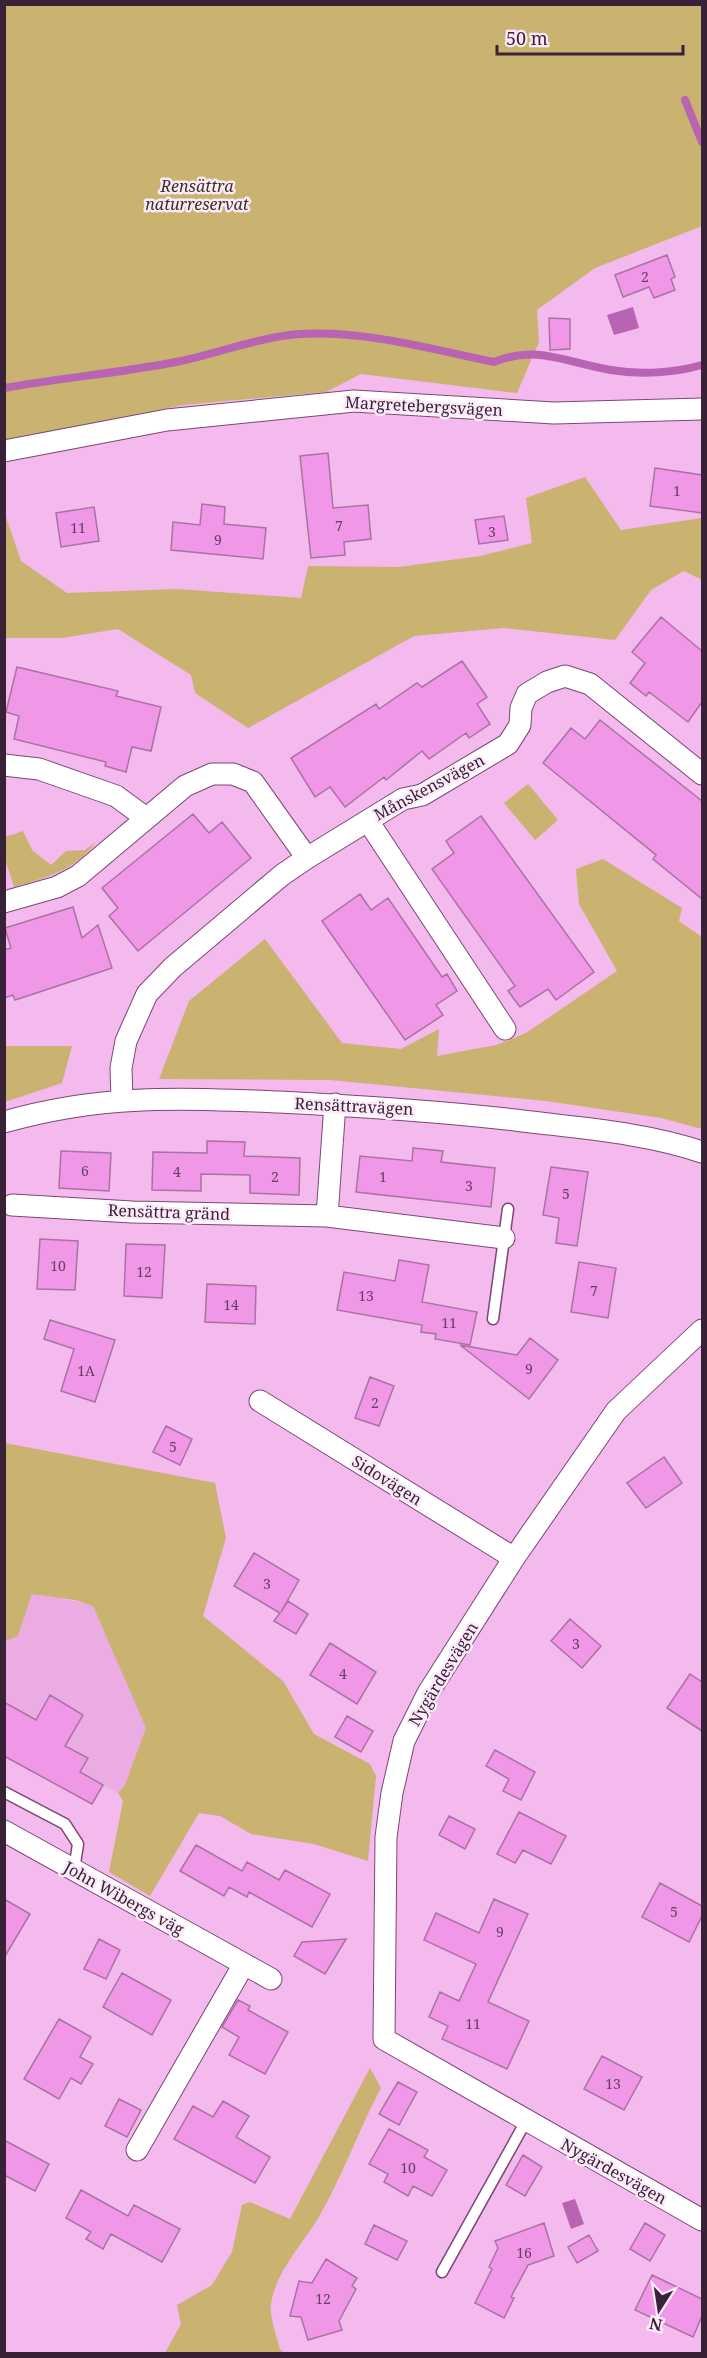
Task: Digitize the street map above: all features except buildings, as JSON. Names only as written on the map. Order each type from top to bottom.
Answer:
[{"type":"street","name":"Margretebergsvägen","points":[[4,450],[167,420],[354,401],[555,413],[702,409]]},
{"type":"street","name":"Månskensvägen","points":[[122,1100],[121,1068],[126,1041],[147,994],[173,967],[282,875],[307,858],[403,799],[422,795],[508,744],[520,725],[521,708],[527,694],[557,677],[577,679],[590,684],[702,774]]},
{"type":"street","points":[[4,765],[39,769],[116,796],[146,818]]},
{"type":"street","points":[[4,902],[57,887],[78,876],[185,786],[212,774],[233,774],[253,782],[307,858]]},
{"type":"street","name":"Månskensvägen","points":[[368,820],[505,1029]]},
{"type":"street","name":"Rensättravägen","points":[[4,1122],[75,1105],[164,1097],[335,1104],[455,1113],[612,1132],[683,1145],[702,1152]]},
{"type":"street","points":[[327,1216],[335,1104]]},
{"type":"street","name":"Rensättra gränd","points":[[12,1205],[132,1212],[327,1216],[504,1238]]},
{"type":"street","name":"Nygärdesvägen","points":[[702,1330],[616,1411],[514,1558],[428,1693],[404,1741],[392,1792],[386,1837],[384,2039],[702,2220]]},
{"type":"street","name":"Sidovägen","points":[[260,1401],[514,1558]]},
{"type":"street","name":"John Wibergs väg","points":[[4,1831],[271,1978]]},
{"type":"street","points":[[137,2150],[244,1964]]},
{"type":"lane","points":[[493,1319],[508,1209]]},
{"type":"lane","points":[[4,1792],[65,1824],[78,1844],[74,1870]]},
{"type":"lane","points":[[442,2272],[526,2121]]},
{"type":"shaded area","points":[[633,307],[639,328],[614,335],[607,315]]},
{"type":"shaded area","points":[[4,1591],[48,1595],[93,1606],[146,1728],[124,1787],[118,1793],[90,1778],[79,1798],[69,1792],[87,1758],[65,1746],[83,1715],[51,1696],[36,1720],[5,1702]]},
{"type":"shaded area","points":[[575,2199],[584,2224],[571,2229],[562,2203]]},
{"type":"green space","name":"Rensättra naturreservat","points":[[4,5],[702,5],[702,226],[595,268],[537,310],[539,342],[517,393],[361,374],[326,392],[183,405],[5,442]]},
{"type":"green space","points":[[585,477],[621,530],[702,518],[702,580],[684,571],[651,590],[615,640],[504,628],[414,636],[248,728],[195,693],[191,675],[118,629],[62,638],[5,638],[5,514],[21,561],[67,593],[177,589],[301,598],[308,566],[399,567],[480,556],[532,543],[526,498]]},
{"type":"green space","points":[[528,784],[558,820],[535,840],[504,803]]},
{"type":"green space","points":[[23,831],[32,850],[51,865],[66,851],[85,850],[96,842],[79,860],[59,872],[14,887],[5,859],[5,837]]},
{"type":"green space","points":[[603,859],[682,908],[679,921],[702,937],[702,1129],[661,1118],[546,1101],[330,1080],[159,1079],[189,1001],[265,939],[342,1043],[401,1049],[439,1029],[437,1056],[496,1045],[526,1033],[617,971],[579,904],[576,869]]},
{"type":"green space","points":[[4,1046],[72,1046],[62,1083],[5,1102]]},
{"type":"green space","points":[[5,1443],[215,1483],[226,1538],[203,1616],[283,1681],[314,1734],[370,1764],[376,1776],[368,1861],[314,1844],[251,1834],[220,1816],[199,1813],[150,1896],[109,1872],[123,1801],[118,1793],[124,1787],[146,1728],[93,1606],[75,1600],[32,1594],[18,1636],[5,1641]]},
{"type":"green space","points":[[370,2068],[381,2088],[326,2204],[283,2271],[273,2293],[271,2314],[280,2349],[284,2353],[165,2353],[181,2324],[177,2305],[212,2285],[232,2252],[242,2205],[250,2202],[290,2219]]},
{"type":"waterway","points":[[685,100],[702,142]]},
{"type":"waterway","points":[[4,388],[176,362],[253,342],[300,334],[373,338],[494,362],[510,357],[538,355],[622,372],[680,370],[702,365]]}]
